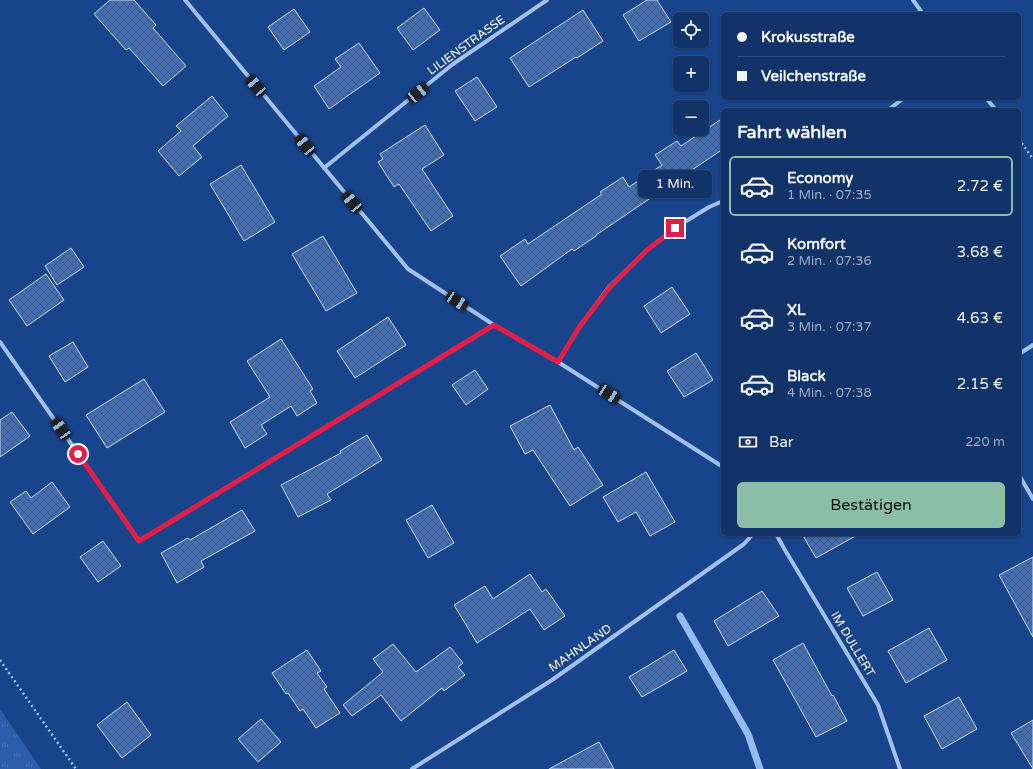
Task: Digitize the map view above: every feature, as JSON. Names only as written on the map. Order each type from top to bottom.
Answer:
[{"type":"street","points":[[185,0],[408,269],[494,325],[558,362],[721,465]]},
{"type":"street","name":"LILIENSTRASSE","points":[[324,168],[454,64],[547,0]]},
{"type":"street","points":[[913,0],[922,12]]},
{"type":"street","points":[[891,108],[901,100]]},
{"type":"street","points":[[988,100],[994,108]]},
{"type":"street","points":[[558,362],[580,326],[610,287],[646,251],[675,228],[709,207],[721,202]]},
{"type":"street","points":[[0,342],[139,541],[494,325]]},
{"type":"street","points":[[1021,353],[1033,345]]},
{"type":"street","points":[[1021,478],[1033,499]]},
{"type":"street","name":"MAHNLAND","points":[[412,769],[552,680],[744,544],[751,536]]},
{"type":"street","name":"IM DULLERT","points":[[777,536],[878,705],[900,769]]},
{"type":"path","points":[[1021,142],[1033,159]]},
{"type":"path","points":[[0,660],[76,769]]},
{"type":"green space","points":[[0,709],[41,769],[0,769]]},
{"type":"building","points":[[110,0],[134,0],[156,25],[153,28],[186,66],[163,86],[129,48],[126,50],[94,14]]},
{"type":"building","points":[[647,0],[657,0],[671,22],[639,41],[623,15]]},
{"type":"building","points":[[424,8],[440,30],[413,50],[397,28]]},
{"type":"building","points":[[294,9],[310,32],[284,50],[268,27]]},
{"type":"building","points":[[583,10],[603,41],[529,87],[510,58]]},
{"type":"building","points":[[359,43],[380,73],[329,109],[314,86],[341,67],[335,59]]},
{"type":"building","points":[[477,77],[497,107],[475,121],[455,91]]},
{"type":"building","points":[[212,96],[228,116],[193,146],[202,157],[179,176],[158,151],[181,131],[176,126]]},
{"type":"building","points":[[721,119],[721,150],[574,251],[572,249],[521,286],[500,256],[525,239],[528,244],[602,194],[600,192],[623,177],[629,187],[662,165],[655,155],[677,141],[681,146],[696,136],[709,136],[709,127]]},
{"type":"building","points":[[425,125],[444,155],[422,169],[453,216],[431,231],[399,184],[394,187],[378,162],[383,159],[380,154]]},
{"type":"building","points":[[241,165],[275,222],[244,241],[210,184]]},
{"type":"building","points":[[323,236],[357,293],[326,311],[292,254]]},
{"type":"building","points":[[71,248],[84,267],[57,285],[45,266]]},
{"type":"building","points":[[46,274],[64,300],[27,326],[9,300]]},
{"type":"building","points":[[672,287],[690,314],[661,333],[644,306]]},
{"type":"building","points":[[388,317],[406,345],[355,378],[337,351]]},
{"type":"building","points":[[281,339],[313,389],[310,391],[317,403],[297,416],[291,406],[261,425],[267,434],[245,448],[230,422],[270,397],[247,361]]},
{"type":"building","points":[[73,342],[88,367],[65,382],[49,356]]},
{"type":"building","points":[[696,353],[713,380],[684,397],[667,371]]},
{"type":"building","points":[[475,370],[488,389],[466,405],[452,385]]},
{"type":"building","points":[[144,379],[165,412],[107,448],[86,415]]},
{"type":"building","points":[[550,405],[574,450],[578,447],[603,485],[570,506],[533,450],[525,454],[510,426]]},
{"type":"building","points":[[12,412],[30,436],[0,457],[0,420]]},
{"type":"building","points":[[367,435],[382,460],[327,494],[331,500],[298,517],[281,485],[341,453],[340,451]]},
{"type":"building","points":[[646,472],[675,522],[650,536],[636,512],[618,522],[603,497]]},
{"type":"building","points":[[52,482],[70,507],[33,534],[10,502],[26,491],[31,498]]},
{"type":"building","points":[[432,505],[454,543],[428,558],[406,520]]},
{"type":"building","points":[[242,510],[255,531],[201,561],[204,567],[177,583],[161,553],[188,538],[190,540]]},
{"type":"building","points":[[803,536],[855,536],[816,558]]},
{"type":"building","points":[[103,541],[121,566],[98,582],[80,557]]},
{"type":"building","points":[[1033,557],[1033,637],[999,575]]},
{"type":"building","points":[[877,572],[893,600],[863,616],[847,588]]},
{"type":"building","points":[[530,574],[542,592],[546,589],[565,616],[544,630],[530,609],[477,643],[454,605],[485,586],[493,599]]},
{"type":"building","points":[[762,591],[779,616],[728,646],[714,621]]},
{"type":"building","points":[[929,628],[947,660],[906,683],[888,651]]},
{"type":"building","points":[[803,643],[847,721],[816,737],[773,660]]},
{"type":"building","points":[[393,644],[416,672],[450,647],[463,663],[458,667],[465,675],[444,691],[442,688],[401,721],[381,695],[352,716],[343,705],[383,672],[373,659]]},
{"type":"building","points":[[307,650],[321,671],[317,673],[327,687],[324,689],[340,713],[316,728],[303,709],[300,711],[288,693],[286,694],[272,673]]},
{"type":"building","points":[[674,650],[687,671],[642,697],[629,677]]},
{"type":"building","points":[[959,697],[977,729],[942,749],[924,716]]},
{"type":"building","points":[[127,702],[151,735],[122,758],[97,725]]},
{"type":"building","points":[[261,719],[281,742],[258,762],[238,739]]},
{"type":"building","points":[[1033,720],[1033,769],[1011,733]]},
{"type":"building","points":[[599,742],[614,769],[549,769]]},
{"type":"waterway","points":[[680,616],[748,734],[760,769]]},
{"type":"route","points":[[78,454],[139,541],[494,325],[558,362],[580,326],[610,287],[646,251],[675,228]]}]
